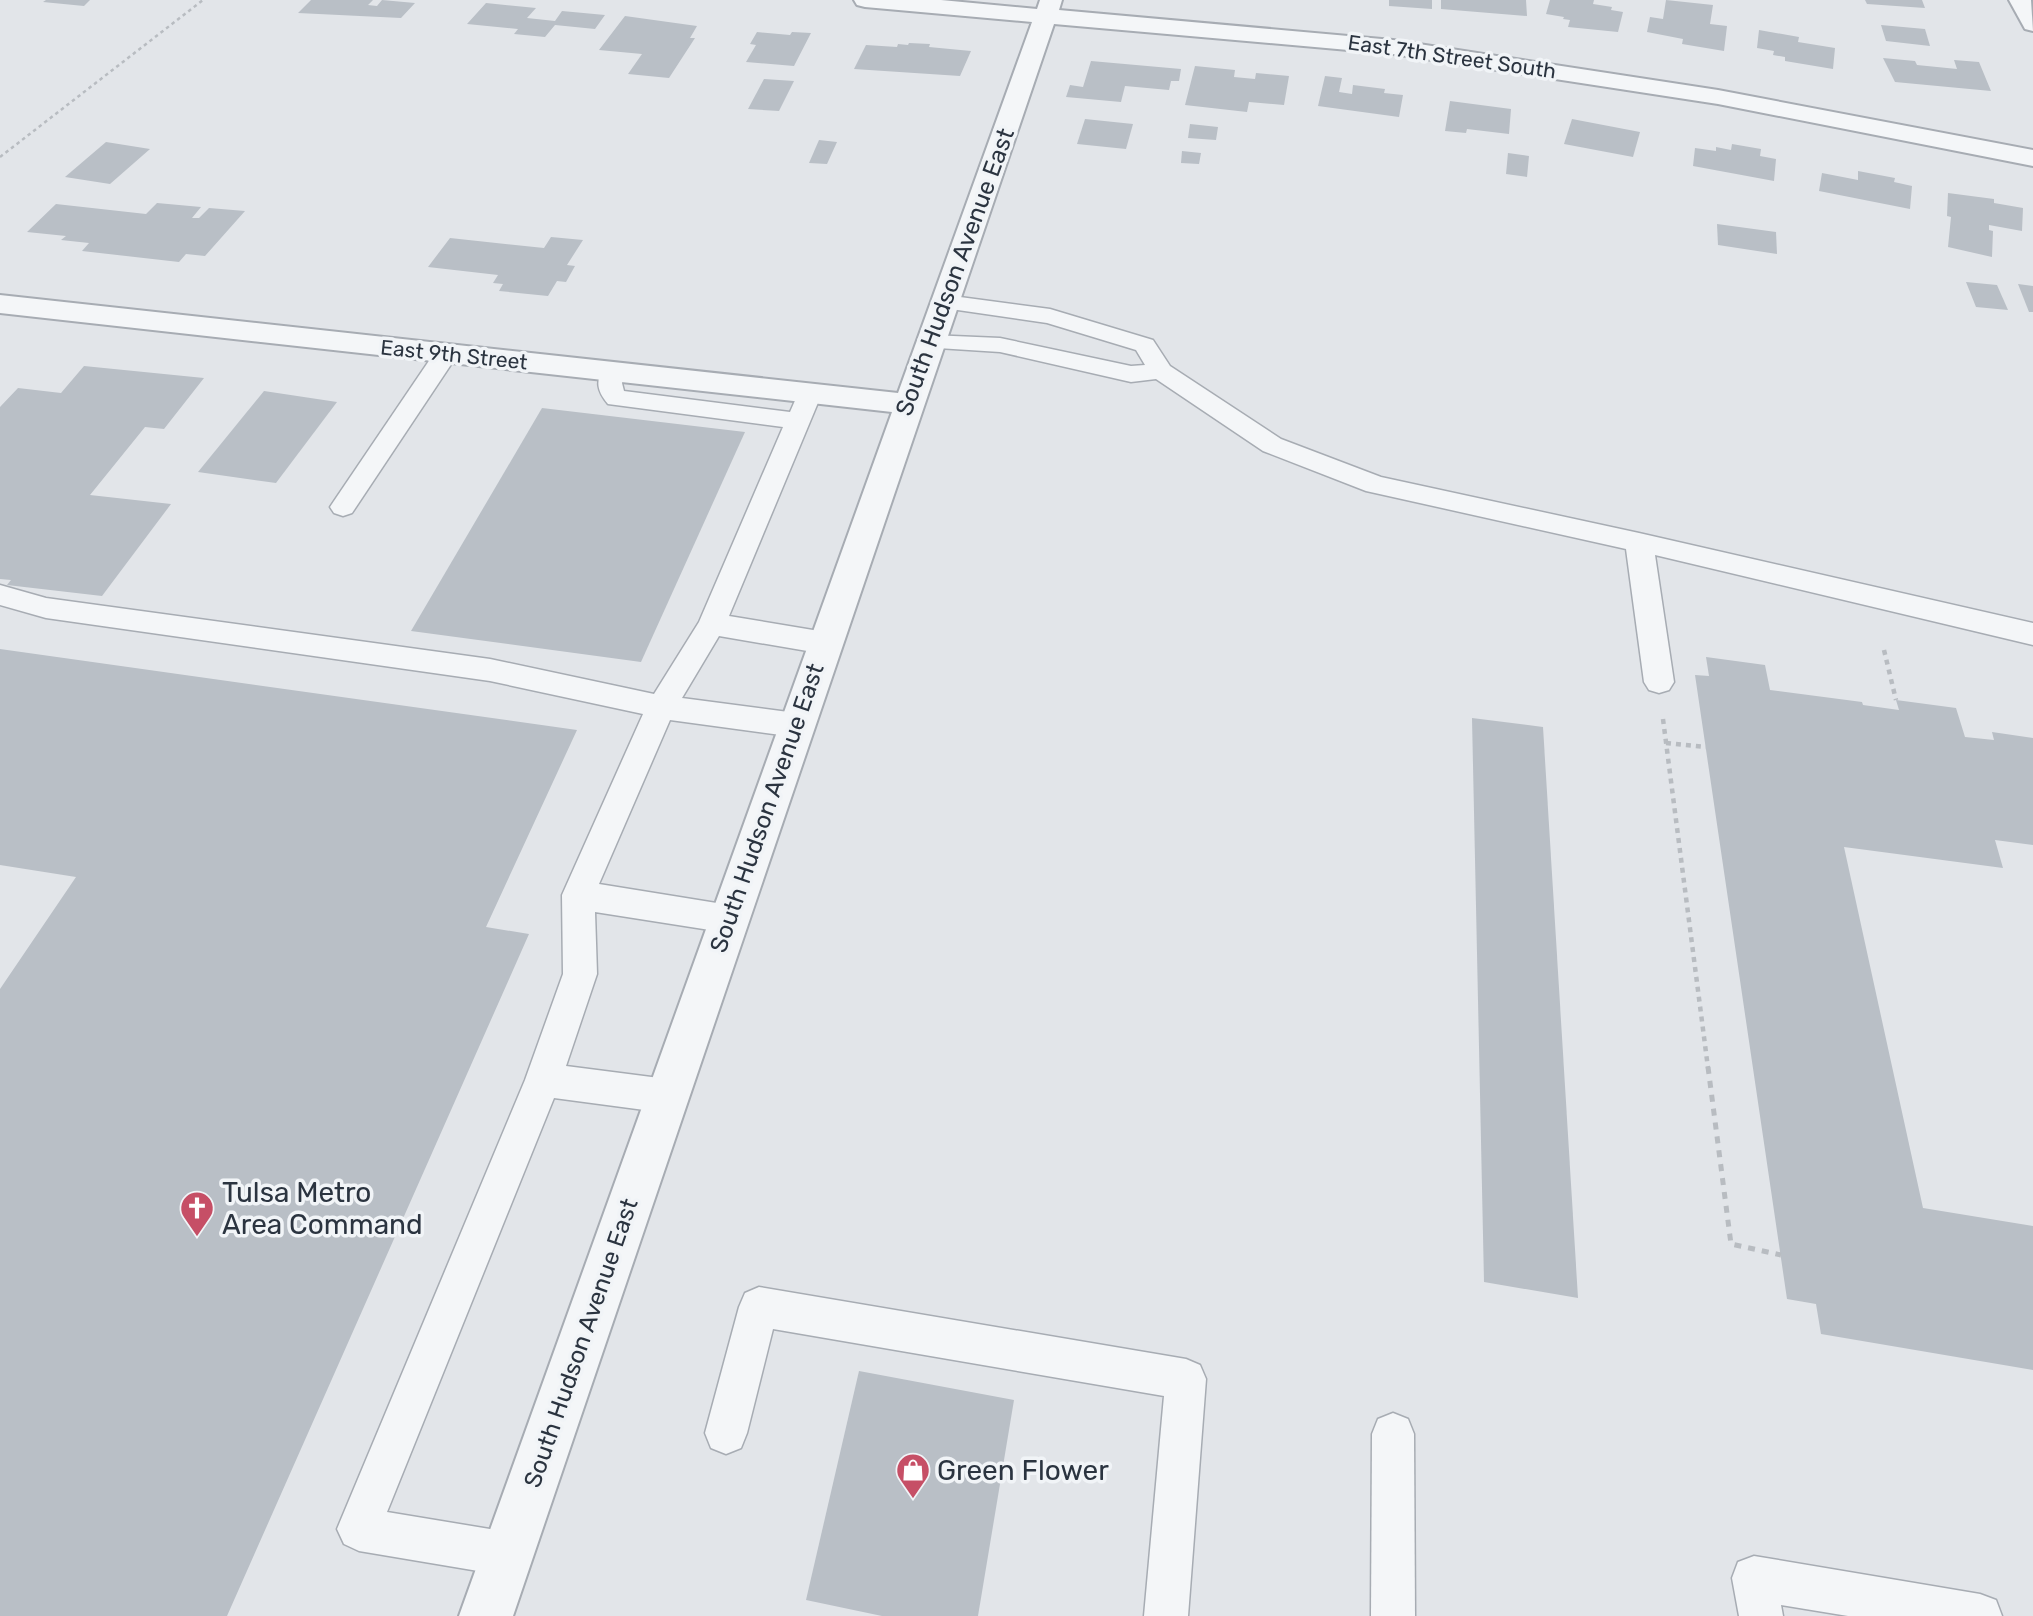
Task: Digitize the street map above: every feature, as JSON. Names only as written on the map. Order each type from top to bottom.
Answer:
[{"type":"street","name":"East 7th Street South","points":[[865,0],[1049,8],[1394,47],[1718,97],[2033,158]]},
{"type":"street","points":[[2020,0],[2033,24]]},
{"type":"street","name":"South Hudson Avenue East","points":[[485,1616],[1049,8]]},
{"type":"street","name":"East 9th Street","points":[[0,304],[908,404]]},
{"type":"lane","points":[[945,302],[1050,316],[1145,345],[1161,371],[1272,445],[1376,485],[1639,542],[2033,634]]},
{"type":"lane","points":[[1040,354],[1050,316]]},
{"type":"lane","points":[[930,342],[1000,345],[1131,374],[1161,371]]},
{"type":"lane","points":[[343,507],[446,354]]},
{"type":"lane","points":[[613,372],[609,383],[610,391],[617,398],[799,421]]},
{"type":"lane","points":[[508,1554],[359,1529],[542,1080],[580,974],[578,895],[661,707],[712,624],[810,393]]},
{"type":"lane","points":[[1639,542],[1659,682]]},
{"type":"lane","points":[[0,595],[47,608],[490,670],[661,707],[796,725]]},
{"type":"lane","points":[[712,624],[825,643]]},
{"type":"lane","points":[[578,895],[729,919]]},
{"type":"lane","points":[[542,1080],[667,1096]]},
{"type":"lane","points":[[726,1433],[759,1307],[1186,1379],[1166,1616]]},
{"type":"lane","points":[[1393,1434],[1393,1616]]},
{"type":"lane","points":[[1761,1616],[1754,1578],[1980,1616]]},
{"type":"path","points":[[0,157],[203,0]]},
{"type":"path","points":[[1884,650],[1896,700]]},
{"type":"path","points":[[1659,682],[1731,1244],[1781,1255]]},
{"type":"path","points":[[1666,743],[1706,747]]},
{"type":"building","points":[[90,0],[84,6],[43,2]]},
{"type":"building","points":[[311,0],[373,0],[368,5],[377,6],[382,0],[415,3],[401,18],[298,13]]},
{"type":"building","points":[[1389,0],[1432,0],[1432,9],[1389,6]]},
{"type":"building","points":[[1441,0],[1526,0],[1527,16],[1441,9]]},
{"type":"building","points":[[1550,0],[1594,0],[1593,4],[1623,12],[1618,32],[1568,27],[1570,20],[1546,14]]},
{"type":"building","points":[[1666,0],[1713,5],[1710,24],[1727,26],[1724,51],[1682,44],[1683,39],[1647,32],[1650,17],[1663,19]]},
{"type":"building","points":[[1865,0],[1922,0],[1925,8],[1867,4]]},
{"type":"building","points":[[486,3],[536,8],[527,18],[555,21],[562,11],[605,15],[595,29],[555,25],[545,37],[514,34],[518,29],[467,24]]},
{"type":"building","points":[[625,16],[697,26],[690,38],[695,38],[669,78],[628,74],[642,54],[599,50]]},
{"type":"building","points":[[1881,25],[1925,29],[1930,46],[1886,41]]},
{"type":"building","points":[[1759,30],[1799,37],[1798,42],[1835,48],[1833,69],[1785,61],[1785,57],[1773,55],[1774,51],[1757,48]]},
{"type":"building","points":[[757,32],[790,35],[792,32],[811,33],[794,66],[746,62],[756,45],[750,44]]},
{"type":"building","points":[[898,44],[971,51],[960,76],[854,69],[866,45],[897,47]]},
{"type":"building","points":[[1883,58],[1957,69],[1954,60],[1979,62],[1991,91],[1895,82]]},
{"type":"building","points":[[1091,61],[1181,69],[1179,81],[1171,81],[1169,90],[1125,86],[1121,102],[1066,97],[1070,85],[1083,87]]},
{"type":"building","points":[[1195,66],[1235,70],[1234,77],[1255,79],[1256,73],[1289,76],[1284,105],[1249,102],[1247,112],[1185,105]]},
{"type":"building","points":[[1325,76],[1342,78],[1339,92],[1352,94],[1353,85],[1385,89],[1384,93],[1403,95],[1399,117],[1318,106]]},
{"type":"building","points":[[764,79],[794,81],[779,111],[748,109]]},
{"type":"building","points":[[1450,101],[1511,109],[1509,134],[1467,129],[1466,133],[1445,131]]},
{"type":"building","points":[[1085,119],[1133,124],[1126,149],[1077,144]]},
{"type":"building","points":[[1572,119],[1640,132],[1633,157],[1564,144]]},
{"type":"building","points":[[1190,124],[1218,127],[1216,140],[1188,138]]},
{"type":"building","points":[[819,140],[837,142],[827,164],[809,163]]},
{"type":"building","points":[[106,142],[150,149],[110,184],[65,177]]},
{"type":"building","points":[[1732,144],[1761,149],[1760,156],[1776,159],[1774,181],[1693,166],[1695,148],[1716,151],[1716,147],[1731,150]]},
{"type":"building","points":[[1182,151],[1201,153],[1199,164],[1181,163]]},
{"type":"building","points":[[1508,153],[1529,156],[1527,177],[1506,174]]},
{"type":"building","points":[[1858,171],[1895,178],[1894,182],[1912,186],[1910,209],[1819,191],[1822,173],[1858,180]]},
{"type":"building","points":[[1948,193],[1994,199],[1994,203],[2023,208],[2022,231],[1989,225],[1989,230],[1993,231],[1992,257],[1948,247],[1951,217],[1947,216]]},
{"type":"building","points":[[157,203],[201,207],[192,218],[199,218],[209,208],[245,211],[205,256],[186,254],[179,262],[82,251],[89,243],[61,240],[66,236],[27,232],[56,204],[146,214]]},
{"type":"building","points":[[1717,224],[1776,232],[1777,254],[1718,245]]},
{"type":"building","points":[[551,237],[583,240],[567,265],[575,266],[566,282],[557,281],[548,296],[499,291],[503,284],[493,283],[498,275],[428,267],[450,238],[544,248]]},
{"type":"building","points":[[1966,282],[1997,285],[2008,310],[1976,307]]},
{"type":"building","points":[[2018,284],[2033,286],[2033,312],[2029,312]]},
{"type":"building","points":[[84,366],[204,378],[164,429],[145,427],[90,495],[171,504],[102,596],[7,585],[11,580],[0,579],[0,407],[18,388],[61,393]]},
{"type":"building","points":[[264,391],[337,402],[276,483],[198,472]]},
{"type":"building","points":[[542,408],[745,432],[641,662],[411,631]]},
{"type":"building","name":"Tulsa Metro Area Command","points":[[0,649],[577,730],[486,927],[529,934],[227,1616],[0,1616],[0,989],[76,877],[0,865]]},
{"type":"building","points":[[1706,657],[1765,665],[1770,690],[1862,702],[1863,705],[1899,710],[1896,700],[1956,708],[1965,737],[1994,740],[1992,732],[2033,738],[2033,845],[1995,840],[2003,868],[1844,847],[1923,1208],[2033,1226],[2033,1370],[1821,1334],[1816,1304],[1787,1299],[1695,675],[1709,676]]},
{"type":"building","points":[[1472,718],[1543,727],[1578,1298],[1484,1282]]},
{"type":"building","name":"Green Flower","points":[[859,1371],[1014,1400],[978,1616],[882,1616],[806,1600]]},
{"type":"place","name":"Tulsa Metro Area Command","points":[[197,1238]]},
{"type":"place","name":"Green Flower","points":[[913,1500]]}]
